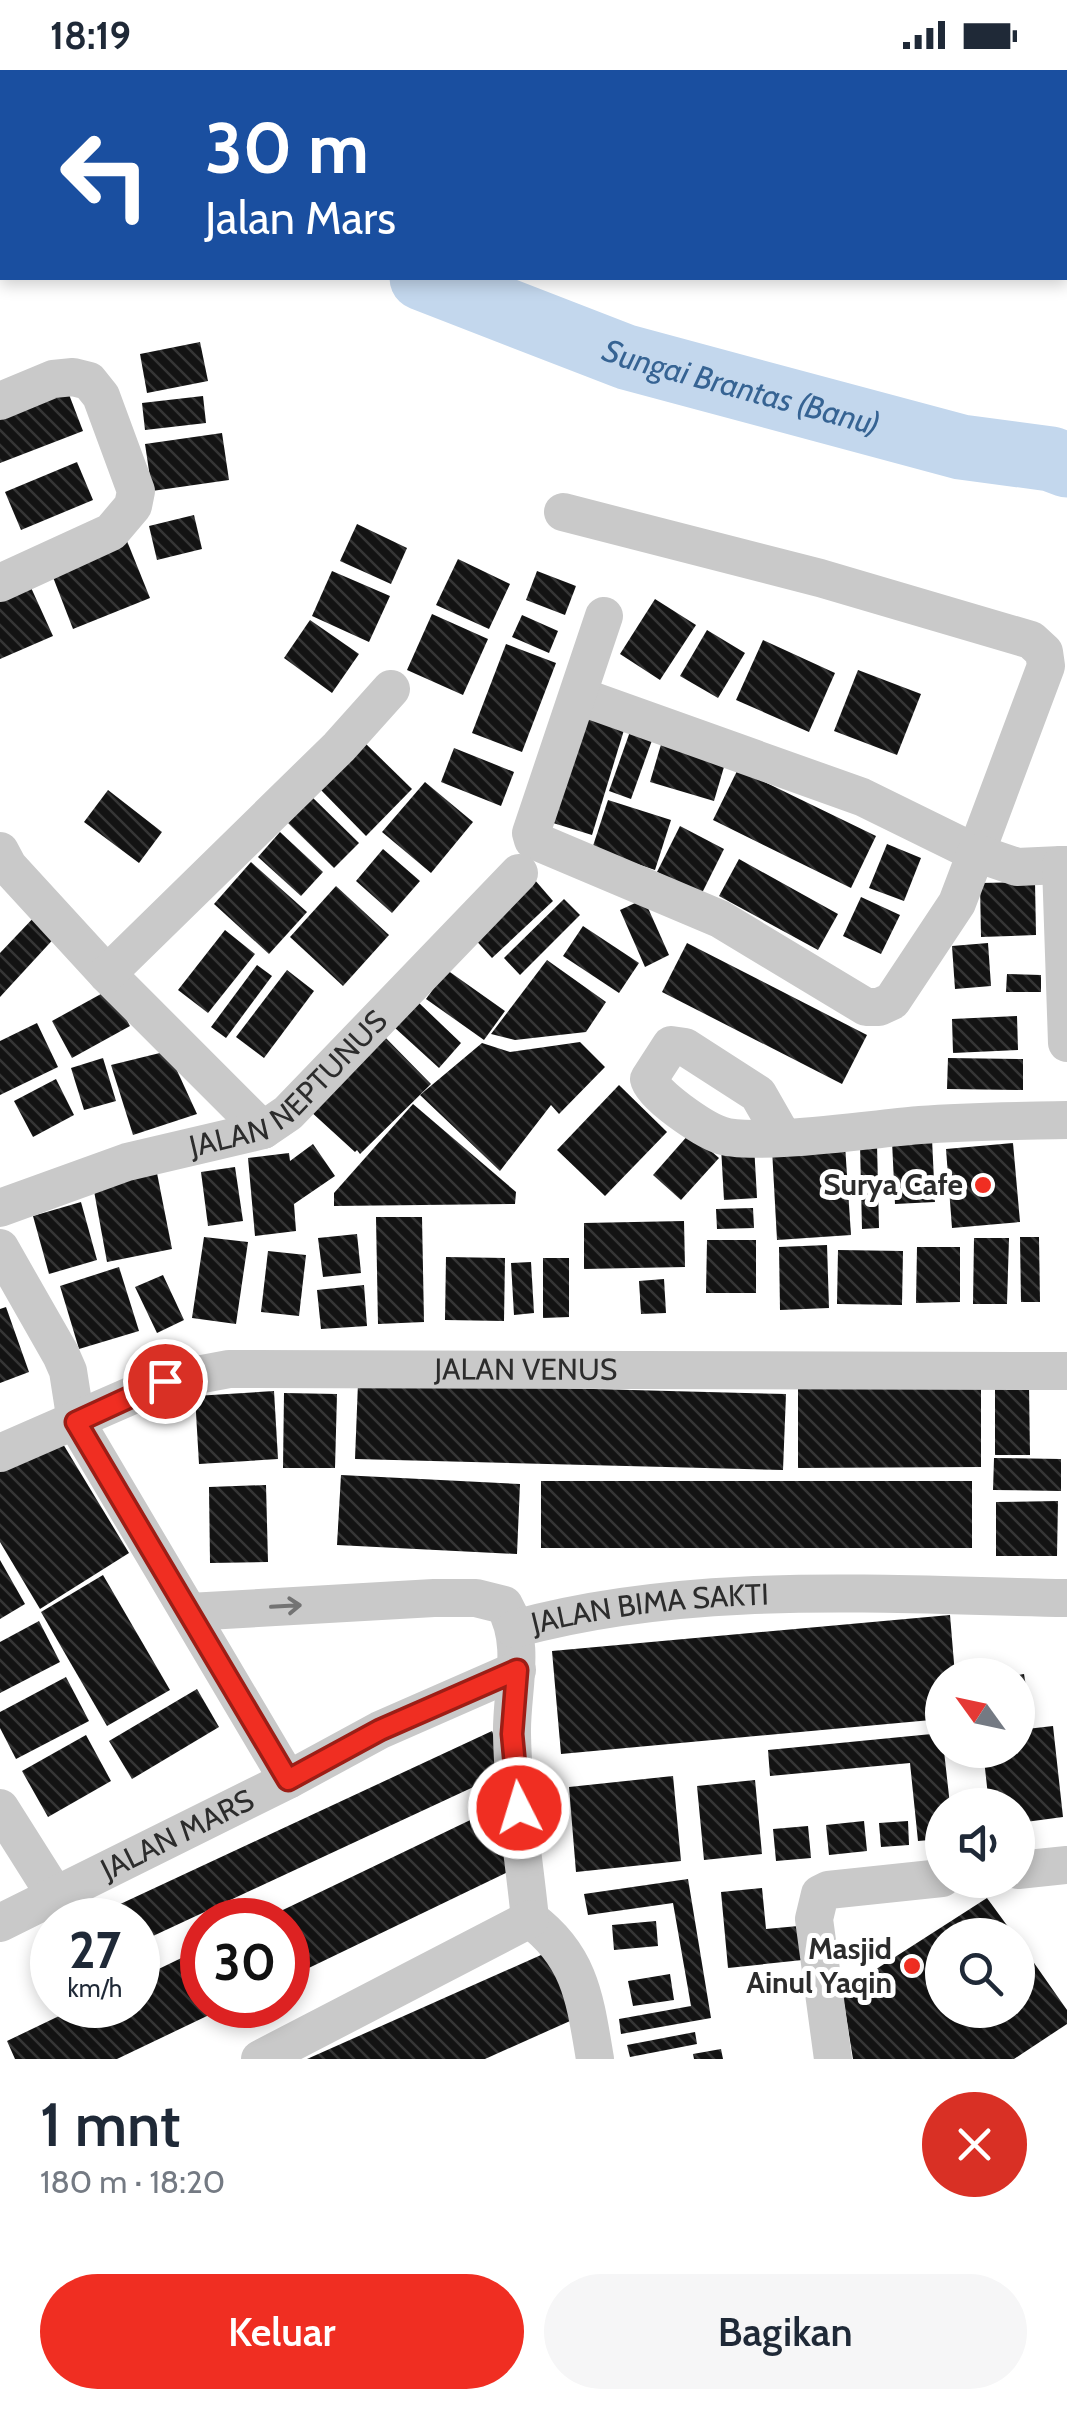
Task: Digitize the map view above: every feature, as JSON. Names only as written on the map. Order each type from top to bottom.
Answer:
[{"type":"street","points":[[0,401],[53,379],[74,376],[89,380],[101,396],[136,491],[133,506],[112,532],[0,583]]},
{"type":"street","points":[[563,512],[820,578],[1031,640],[1044,652],[1046,666],[957,903],[892,1002],[866,1007],[720,919],[533,840],[532,833],[604,616]]},
{"type":"street","points":[[107,974],[339,747],[392,689]]},
{"type":"street","points":[[579,696],[862,797],[976,853],[1017,867],[1064,865],[1067,1042]]},
{"type":"street","points":[[0,851],[8,866],[107,974],[263,1130]]},
{"type":"street","name":"JALAN NEPTUNUS","points":[[0,1208],[127,1162],[263,1130],[288,1113],[519,873]]},
{"type":"street","points":[[782,1136],[925,1124],[1067,1120]]},
{"type":"street","points":[[0,1248],[68,1371],[76,1422],[288,1780]]},
{"type":"street","name":"JALAN VENUS","points":[[0,1453],[165,1381],[228,1368],[1067,1371]]},
{"type":"street","name":"JALAN BIMA SAKTI","points":[[189,1612],[476,1598],[504,1605],[514,1629],[600,1609],[691,1599],[836,1595],[1067,1598]]},
{"type":"street","points":[[514,1629],[517,1670],[512,1734],[530,1918],[551,1935],[576,1973],[584,1994],[594,2059]]},
{"type":"street","name":"JALAN MARS","points":[[0,1923],[380,1730],[517,1670]]},
{"type":"street","points":[[0,1808],[55,1896]]},
{"type":"street","points":[[1035,1868],[1067,1865]]},
{"type":"street","points":[[833,2059],[814,1919],[820,1894],[925,1880]]},
{"type":"street","points":[[260,2059],[530,1918]]},
{"type":"building","points":[[200,342],[208,381],[147,393],[140,354]]},
{"type":"building","points":[[65,384],[83,431],[0,463],[0,409]]},
{"type":"building","points":[[203,396],[206,423],[145,430],[142,403]]},
{"type":"building","points":[[222,433],[229,480],[152,491],[145,444]]},
{"type":"building","points":[[77,462],[93,500],[21,530],[5,492]]},
{"type":"building","points":[[194,515],[202,549],[157,560],[149,526]]},
{"type":"building","points":[[357,524],[407,548],[391,584],[340,561]]},
{"type":"building","points":[[127,541],[150,598],[73,629],[51,572]]},
{"type":"building","points":[[458,559],[510,584],[489,629],[436,605]]},
{"type":"building","points":[[332,571],[390,596],[369,642],[312,616]]},
{"type":"building","points":[[537,571],[576,586],[565,615],[526,600]]},
{"type":"building","points":[[28,581],[53,636],[0,659],[0,593]]},
{"type":"building","points":[[655,599],[696,625],[660,680],[620,654]]},
{"type":"building","points":[[432,614],[488,639],[463,695],[407,670]]},
{"type":"building","points":[[522,615],[558,631],[549,653],[512,637]]},
{"type":"building","points":[[310,620],[359,654],[332,693],[284,658]]},
{"type":"building","points":[[707,630],[745,653],[718,698],[680,676]]},
{"type":"building","points":[[763,640],[835,673],[809,732],[736,700]]},
{"type":"building","points":[[506,644],[556,663],[522,752],[472,733]]},
{"type":"building","points":[[858,670],[921,694],[897,755],[834,731]]},
{"type":"building","points":[[585,718],[624,730],[592,835],[553,823]]},
{"type":"building","points":[[633,723],[655,732],[631,799],[609,791]]},
{"type":"building","points":[[662,741],[726,760],[714,801],[650,782]]},
{"type":"building","points":[[364,742],[412,789],[366,836],[319,788]]},
{"type":"building","points":[[454,748],[514,772],[501,806],[441,782]]},
{"type":"building","points":[[738,769],[876,836],[851,888],[713,820]]},
{"type":"building","points":[[425,782],[473,822],[431,873],[382,832]]},
{"type":"building","points":[[108,790],[162,832],[139,863],[84,822]]},
{"type":"building","points":[[310,795],[359,843],[334,868],[285,820]]},
{"type":"building","points":[[608,800],[671,820],[655,870],[592,849]]},
{"type":"building","points":[[680,826],[724,849],[701,895],[657,872]]},
{"type":"building","points":[[280,832],[323,872],[301,896],[258,857]]},
{"type":"building","points":[[887,844],[921,858],[904,901],[869,888]]},
{"type":"building","points":[[383,849],[420,881],[392,913],[356,881]]},
{"type":"building","points":[[739,859],[838,914],[818,950],[719,896]]},
{"type":"building","points":[[251,862],[307,912],[269,954],[214,904]]},
{"type":"building","points":[[534,879],[553,901],[492,958],[472,936]]},
{"type":"building","points":[[1035,882],[1036,935],[981,937],[980,883]]},
{"type":"building","points":[[336,886],[389,935],[343,986],[290,937]]},
{"type":"building","points":[[861,897],[900,915],[881,954],[843,936]]},
{"type":"building","points":[[564,899],[580,915],[520,975],[504,958]]},
{"type":"building","points":[[644,899],[669,955],[645,967],[620,910]]},
{"type":"building","points":[[38,913],[59,933],[0,997],[0,953]]},
{"type":"building","points":[[583,926],[639,963],[619,993],[563,956]]},
{"type":"building","points":[[225,930],[255,954],[208,1013],[178,990]]},
{"type":"building","points":[[687,943],[867,1035],[842,1084],[662,992]]},
{"type":"building","points":[[988,943],[991,986],[955,989],[952,946]]},
{"type":"building","points":[[547,960],[606,1002],[586,1032],[515,1040],[491,1034]]},
{"type":"building","points":[[257,965],[272,976],[226,1038],[211,1027]]},
{"type":"building","points":[[287,970],[314,991],[264,1058],[236,1037]]},
{"type":"building","points":[[447,970],[505,1011],[484,1040],[426,999]]},
{"type":"building","points":[[1007,974],[1041,975],[1041,992],[1006,992]]},
{"type":"building","points":[[110,989],[130,1026],[72,1058],[52,1021]]},
{"type":"building","points":[[418,1002],[461,1043],[439,1068],[394,1027]]},
{"type":"building","points":[[1017,1016],[1018,1050],[953,1053],[952,1019]]},
{"type":"building","points":[[37,1023],[58,1067],[0,1095],[0,1041]]},
{"type":"building","points":[[381,1033],[431,1084],[360,1154],[309,1110]]},
{"type":"building","points":[[580,1042],[605,1067],[559,1114],[551,1105],[500,1171],[420,1095],[482,1043],[510,1052]]},
{"type":"building","points":[[168,1051],[197,1114],[133,1135],[111,1065]]},
{"type":"building","points":[[103,1058],[116,1101],[84,1110],[71,1068]]},
{"type":"building","points":[[948,1058],[1023,1059],[1023,1090],[947,1089]]},
{"type":"building","points":[[56,1079],[74,1115],[33,1137],[14,1101]]},
{"type":"building","points":[[619,1085],[667,1132],[605,1196],[557,1150]]},
{"type":"building","points":[[413,1104],[516,1192],[515,1204],[334,1206],[334,1193]]},
{"type":"building","points":[[690,1133],[719,1158],[681,1200],[653,1175]]},
{"type":"building","points":[[932,1139],[935,1202],[895,1204],[892,1141]]},
{"type":"building","name":"Surya Cafe","points":[[1013,1143],[1020,1222],[952,1228],[946,1149]]},
{"type":"building","points":[[313,1144],[335,1176],[294,1204],[296,1231],[255,1236],[248,1158],[289,1153],[290,1161]]},
{"type":"building","points":[[860,1144],[877,1144],[879,1228],[862,1229]]},
{"type":"building","points":[[754,1145],[757,1198],[724,1200],[721,1147]]},
{"type":"building","points":[[845,1145],[851,1235],[777,1240],[772,1149]]},
{"type":"building","points":[[235,1167],[243,1221],[208,1226],[201,1172]]},
{"type":"building","points":[[156,1168],[172,1249],[107,1262],[92,1180]]},
{"type":"building","points":[[81,1202],[97,1260],[49,1274],[33,1216]]},
{"type":"building","points":[[753,1208],[754,1228],[717,1229],[716,1209]]},
{"type":"building","points":[[376,1217],[422,1217],[424,1322],[378,1324]]},
{"type":"building","points":[[684,1221],[685,1267],[584,1269],[584,1223]]},
{"type":"building","points":[[357,1234],[361,1273],[323,1277],[318,1238]]},
{"type":"building","points":[[204,1237],[248,1242],[236,1324],[192,1318]]},
{"type":"building","points":[[1020,1237],[1039,1237],[1040,1302],[1021,1302]]},
{"type":"building","points":[[974,1238],[1009,1238],[1007,1304],[973,1304]]},
{"type":"building","points":[[707,1240],[756,1240],[756,1293],[706,1293]]},
{"type":"building","points":[[827,1245],[829,1308],[780,1310],[779,1247]]},
{"type":"building","points":[[917,1247],[960,1247],[960,1302],[916,1303]]},
{"type":"building","points":[[838,1250],[903,1251],[902,1305],[837,1304]]},
{"type":"building","points":[[268,1251],[306,1255],[299,1316],[261,1312]]},
{"type":"building","points":[[446,1257],[505,1258],[504,1321],[445,1320]]},
{"type":"building","points":[[543,1258],[569,1258],[569,1317],[543,1318]]},
{"type":"building","points":[[531,1262],[534,1313],[514,1315],[511,1263]]},
{"type":"building","points":[[119,1267],[139,1331],[79,1349],[60,1286]]},
{"type":"building","points":[[163,1275],[184,1320],[157,1333],[135,1287]]},
{"type":"building","points":[[664,1279],[666,1313],[641,1314],[639,1281]]},
{"type":"building","points":[[364,1285],[367,1326],[321,1329],[317,1290]]},
{"type":"building","points":[[6,1307],[29,1372],[0,1383],[0,1309]]},
{"type":"building","points":[[358,1383],[786,1394],[783,1470],[355,1459]]},
{"type":"building","points":[[1029,1385],[1030,1455],[995,1455],[995,1386]]},
{"type":"building","points":[[798,1389],[981,1389],[981,1467],[798,1468]]},
{"type":"building","points":[[274,1391],[278,1459],[199,1464],[195,1396]]},
{"type":"building","points":[[284,1393],[337,1394],[335,1468],[283,1468]]},
{"type":"building","points":[[57,1434],[129,1553],[40,1609],[0,1542],[0,1470]]},
{"type":"building","points":[[994,1458],[1061,1459],[1061,1491],[993,1490]]},
{"type":"building","points":[[341,1475],[520,1484],[517,1554],[337,1545]]},
{"type":"building","points":[[541,1481],[972,1481],[972,1548],[541,1548]]},
{"type":"building","points":[[266,1485],[268,1562],[210,1563],[209,1487]]},
{"type":"building","points":[[1058,1501],[1057,1556],[996,1556],[996,1502]]},
{"type":"building","points":[[0,1560],[25,1604],[0,1619]]},
{"type":"building","points":[[103,1575],[170,1690],[107,1726],[41,1612]]},
{"type":"building","points":[[950,1615],[954,1658],[925,1658],[925,1721],[561,1754],[552,1651]]},
{"type":"building","points":[[39,1621],[60,1662],[0,1693],[0,1642]]},
{"type":"building","points":[[66,1677],[89,1721],[16,1759],[0,1728],[0,1712]]},
{"type":"building","points":[[197,1689],[219,1727],[132,1779],[109,1741]]},
{"type":"building","points":[[1053,1726],[1063,1817],[1035,1821],[1035,1788],[987,1788],[985,1768],[1035,1768],[1035,1728]]},
{"type":"building","points":[[492,1731],[510,1770],[235,1898],[180,1898],[180,1923],[160,1933],[160,1898],[133,1898]]},
{"type":"building","points":[[86,1735],[111,1781],[48,1817],[22,1771]]},
{"type":"building","points":[[925,1735],[925,1768],[946,1768],[948,1788],[925,1788],[925,1840],[918,1841],[910,1763],[770,1776],[768,1750]]},
{"type":"building","points":[[673,1776],[681,1861],[576,1872],[569,1787]]},
{"type":"building","points":[[755,1780],[762,1854],[704,1860],[697,1786]]},
{"type":"building","points":[[487,1812],[514,1869],[310,1967],[308,1898]]},
{"type":"building","points":[[864,1821],[867,1851],[829,1855],[826,1825]]},
{"type":"building","points":[[908,1821],[909,1845],[881,1847],[879,1823]]},
{"type":"building","points":[[808,1826],[811,1858],[776,1861],[773,1829]]},
{"type":"building","points":[[688,1879],[711,2018],[621,2034],[619,2019],[691,2006],[673,1903],[588,1915],[584,1894]]},
{"type":"building","points":[[762,1888],[766,1929],[809,1925],[812,1959],[728,1968],[721,1892]]},
{"type":"building","name":"Masjid Ainul Yaqin","points":[[987,1898],[1002,1918],[956,1918]]},
{"type":"building","points":[[656,1921],[658,1946],[614,1950],[612,1925]]},
{"type":"building","name":"Masjid Ainul Yaqin","points":[[925,1938],[925,2028],[1035,2028],[1035,1964],[1067,2010],[1067,2024],[1014,2059],[853,2059],[842,1991]]},
{"type":"building","points":[[550,1951],[579,2017],[485,2059],[307,2059]]},
{"type":"building","points":[[180,1959],[182,2028],[117,2059],[15,2059],[7,2041],[34,2028],[160,2028],[160,1968]]},
{"type":"building","points":[[670,1974],[674,2000],[633,2006],[628,1981]]},
{"type":"building","points":[[695,2032],[697,2044],[630,2057],[627,2045]]},
{"type":"building","points":[[721,2049],[723,2059],[694,2059],[693,2054]]},
{"type":"waterway","name":"Sungai Brantas (Banu)","points":[[427,280],[626,357],[961,447],[1051,459],[1067,465]]},
{"type":"place","name":"Surya Cafe","points":[[983,1185]]},
{"type":"place","name":"Masjid Ainul Yaqin","points":[[912,1966]]},
{"type":"route","points":[[165,1381],[76,1422],[288,1780],[380,1730],[517,1670],[512,1734],[519,1808]]}]
